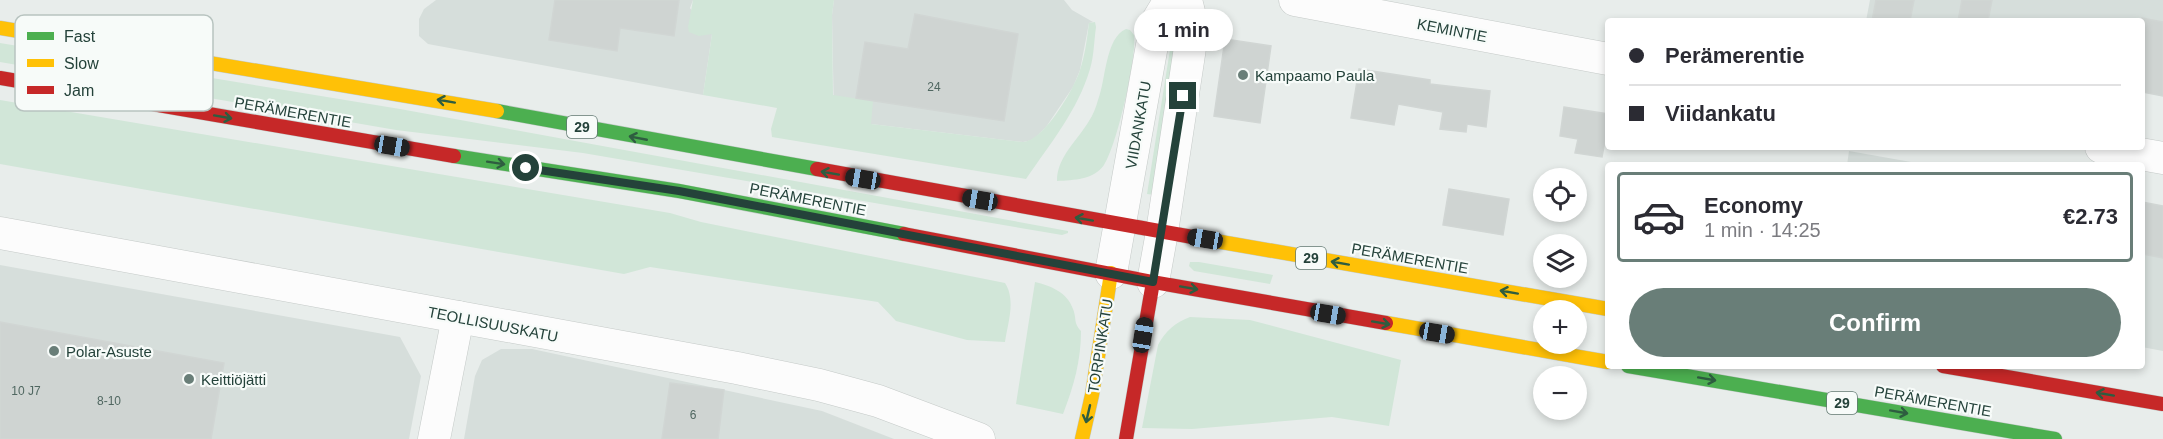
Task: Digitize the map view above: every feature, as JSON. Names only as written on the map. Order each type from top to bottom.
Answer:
[{"type":"main road","name":"PERÄMERENTIE","points":[[0,28],[15,30]]},
{"type":"main road","name":"PERÄMERENTIE","points":[[213,63],[444,101],[1157,258],[1605,362]]},
{"type":"main road","name":"PERÄMERENTIE","points":[[0,78],[15,81]]},
{"type":"main road","name":"PERÄMERENTIE","points":[[190,111],[438,154],[679,191],[1116,250],[1157,258],[1605,309]]},
{"type":"main road","name":"TORPINKATU","points":[[1082,439],[1092,395],[1116,250]]},
{"type":"main road","points":[[1126,439],[1157,258]]},
{"type":"main road","name":"PERÄMERENTIE","points":[[1646,369],[2055,439]]},
{"type":"main road","points":[[1960,369],[2163,404]]},
{"type":"street","name":"VIIDANKATU","points":[[1116,250],[1156,23],[1170,0]]},
{"type":"street","points":[[1157,258],[1193,28],[1186,0]]},
{"type":"street","name":"KEMINTIE","points":[[1295,0],[1605,58]]},
{"type":"street","points":[[2118,150],[2163,158]]},
{"type":"street","name":"TEOLLISUUSKATU","points":[[0,233],[819,385],[878,401],[979,439]]},
{"type":"street","points":[[434,439],[458,317]]},
{"type":"shaded area","points":[[436,0],[693,0],[690,8],[708,34],[712,34],[703,95],[428,44],[419,36],[419,19],[424,9]]},
{"type":"shaded area","points":[[834,0],[1064,0],[1072,10],[1093,22],[1089,23],[1080,70],[1073,87],[1046,127],[1033,140],[1023,142],[871,124],[834,117],[832,15]]},
{"type":"shaded area","points":[[1870,0],[2163,0],[2163,95],[2145,32],[2145,18],[1867,18]]},
{"type":"shaded area","points":[[1849,151],[1911,162],[1847,162]]},
{"type":"shaded area","points":[[2145,203],[2163,206],[2163,351],[2145,348]]},
{"type":"shaded area","points":[[0,265],[400,337],[421,376],[409,439],[0,439]]},
{"type":"shaded area","points":[[501,349],[532,349],[822,411],[894,439],[464,439],[475,376],[482,360]]},
{"type":"green space","points":[[693,0],[834,0],[832,15],[833,95],[873,101],[871,124],[1023,142],[1040,133],[1065,101],[1080,70],[1089,23],[1095,22],[1096,27],[1093,54],[1085,84],[1062,126],[1026,179],[772,137],[771,129],[777,108],[703,95],[712,34],[699,36],[689,32]]},
{"type":"green space","points":[[1126,29],[1134,35],[1132,62],[1120,121],[1109,155],[1104,165],[1094,174],[1083,178],[1057,181],[1060,164],[1094,111],[1114,41]]},
{"type":"green space","points":[[1178,35],[1155,195],[1147,194],[1172,37]]},
{"type":"green space","points":[[0,43],[15,45],[15,65],[0,62]]},
{"type":"green space","points":[[213,78],[400,109],[1068,231],[1068,233],[1062,235],[583,153],[396,130],[213,99]]},
{"type":"green space","points":[[0,100],[15,103],[15,111],[65,111],[670,213],[701,222],[1005,283],[1011,304],[1009,319],[1005,342],[967,340],[896,321],[878,302],[650,267],[624,274],[0,164]]},
{"type":"green space","points":[[1190,262],[1273,275],[1270,284],[1194,271],[1189,266]]},
{"type":"green space","points":[[1035,282],[1052,288],[1067,298],[1081,331],[1076,373],[1063,414],[1016,404]]},
{"type":"green space","points":[[1190,317],[1250,320],[1401,360],[1389,426],[1332,417],[1192,429],[1142,428],[1158,345],[1171,328]]},
{"type":"building","points":[[555,0],[679,0],[674,36],[620,28],[617,51],[549,40]]},
{"type":"building","points":[[1876,0],[1914,0],[1911,18],[1873,18]]},
{"type":"building","points":[[1962,0],[1992,0],[1989,18],[1959,18]]},
{"type":"building","points":[[915,14],[1018,34],[1004,121],[856,98],[865,42],[908,49]]},
{"type":"building","points":[[2145,19],[2163,22],[2163,96],[2145,93]]},
{"type":"building","name":"Kampaamo Paula","points":[[1225,39],[1271,46],[1260,123],[1214,116]]},
{"type":"building","points":[[1359,69],[1430,80],[1430,84],[1490,91],[1486,127],[1467,124],[1466,132],[1440,129],[1443,112],[1398,104],[1394,125],[1351,118]]},
{"type":"building","points":[[1564,107],[1605,114],[1605,141],[1602,157],[1575,153],[1578,139],[1560,136]]},
{"type":"building","points":[[1449,189],[1509,199],[1503,235],[1443,225]]},
{"type":"building","points":[[2145,203],[2163,206],[2163,258],[2145,255]]},
{"type":"building","points":[[0,322],[224,363],[211,439],[0,439]]},
{"type":"building","points":[[670,383],[724,390],[718,439],[662,439]]},
{"type":"traffic: fast","points":[[497,111],[817,169]]},
{"type":"traffic: fast","points":[[454,156],[679,191],[904,234]]},
{"type":"traffic: fast","points":[[1646,369],[2055,439]]},
{"type":"traffic: slow","points":[[0,28],[15,31]]},
{"type":"traffic: slow","points":[[213,64],[497,111]]},
{"type":"traffic: slow","points":[[1198,238],[1605,308]]},
{"type":"traffic: slow","points":[[1082,439],[1092,395],[1111,273]]},
{"type":"traffic: slow","points":[[1386,323],[1605,361]]},
{"type":"traffic: jam","points":[[0,78],[15,81]]},
{"type":"traffic: jam","points":[[192,111],[454,156]]},
{"type":"traffic: jam","points":[[817,169],[1198,238]]},
{"type":"traffic: jam","points":[[904,234],[1153,282],[1386,323]]},
{"type":"traffic: jam","points":[[1126,439],[1153,282]]},
{"type":"traffic: jam","points":[[1960,369],[2163,404]]},
{"type":"place","name":"Kampaamo Paula","points":[[1243,75]]},
{"type":"place","name":"Polar-Asuste","points":[[54,351]]},
{"type":"place","name":"Keittiöjätti","points":[[189,379]]},
{"type":"route","points":[[526,168],[679,191],[1153,282],[1183,96]]}]
